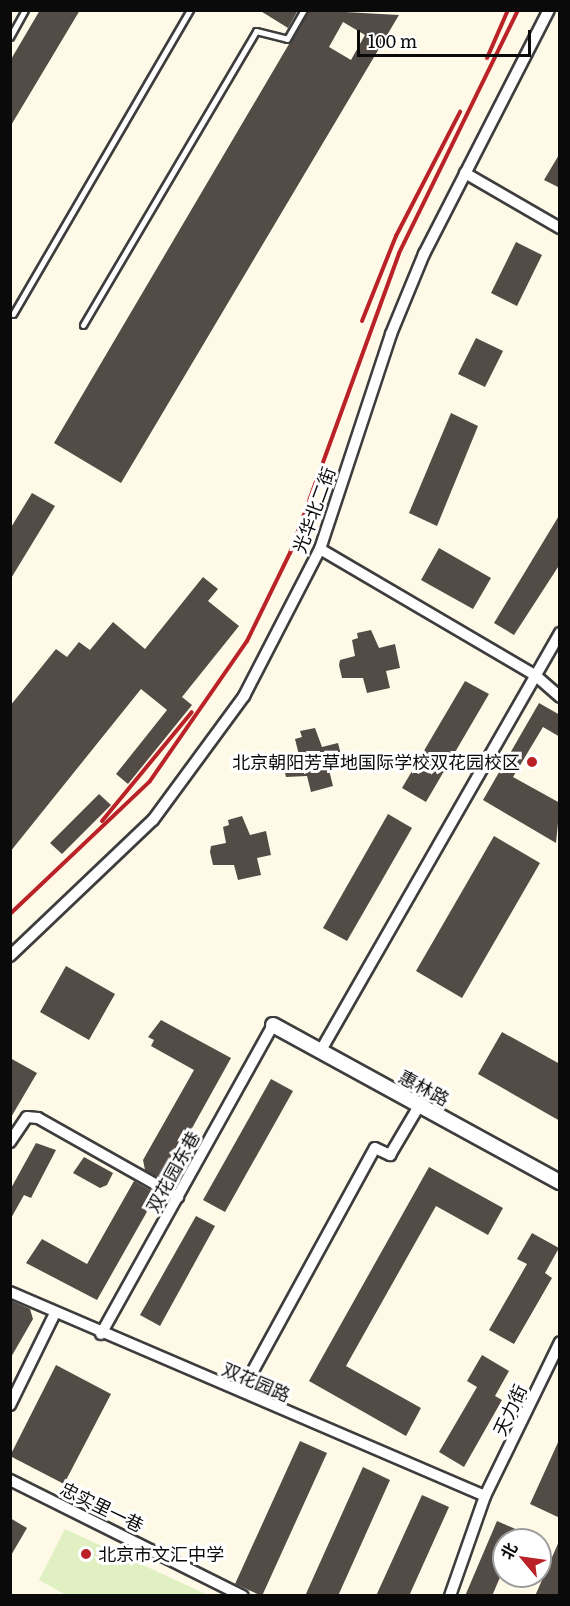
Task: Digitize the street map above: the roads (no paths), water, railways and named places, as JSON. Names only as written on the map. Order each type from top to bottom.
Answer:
[{"type":"street","name":"光华北二街","points":[[10,956],[153,820],[210,747],[284,623],[320,549],[391,334],[465,173],[549,10]]},
{"type":"street","points":[[465,173],[560,228]]},
{"type":"street","points":[[320,549],[535,675],[560,697]]},
{"type":"street","points":[[320,1052],[560,633]]},
{"type":"street","name":"惠林路","points":[[273,1025],[560,1182]]},
{"type":"street","name":"双花园东巷","points":[[101,1334],[273,1025]]},
{"type":"street","points":[[249,1378],[375,1148],[390,1155],[419,1106]]},
{"type":"street","points":[[10,1142],[27,1117],[38,1118],[178,1197]]},
{"type":"street","name":"双花园路","points":[[10,1292],[101,1334],[487,1494]]},
{"type":"street","points":[[10,1404],[55,1313]]},
{"type":"street","name":"天力街","points":[[450,1596],[487,1494],[560,1342]]},
{"type":"street","name":"忠实里一巷","points":[[10,1480],[243,1596]]},
{"type":"lane","points":[[10,37],[25,10]]},
{"type":"lane","points":[[14,314],[190,10]]},
{"type":"lane","points":[[83,325],[256,31],[287,39],[304,10]]},
{"type":"railway","points":[[487,58],[508,10]]},
{"type":"railway","points":[[10,914],[150,781],[247,641],[290,553],[399,253],[518,10]]},
{"type":"railway","points":[[362,321],[396,236],[460,112]]},
{"type":"railway","points":[[102,821],[192,712]]},
{"type":"place","name":"北京朝阳芳草地国际学校双花园校区","points":[[532,762]]},
{"type":"place","name":"北京市文汇中学","points":[[86,1554]]}]
